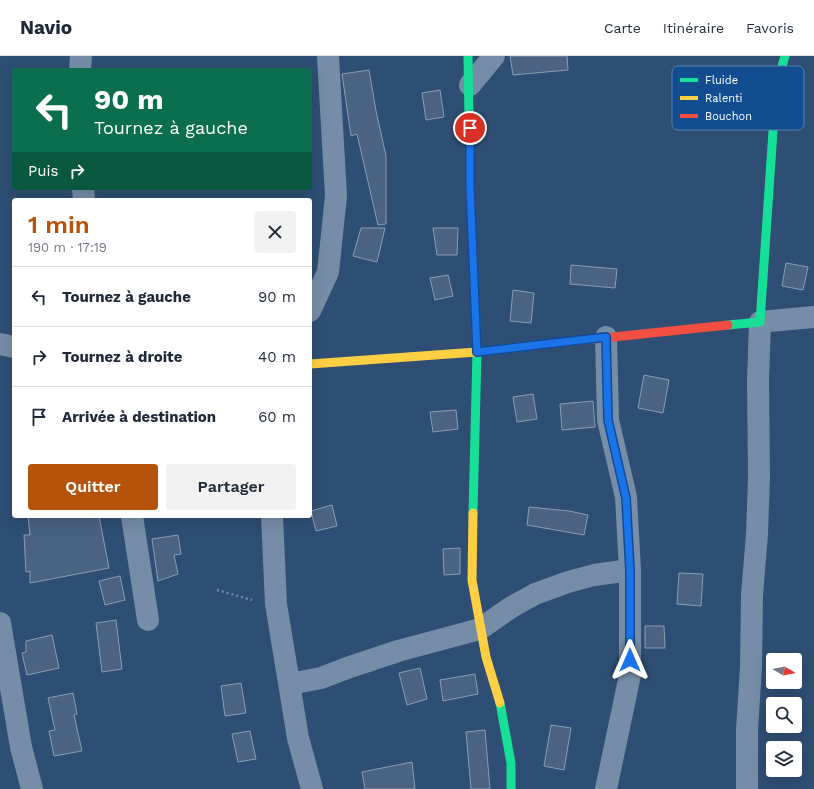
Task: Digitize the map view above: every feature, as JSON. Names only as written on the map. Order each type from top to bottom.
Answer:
[{"type":"street","points":[[80,56],[80,68]]},
{"type":"street","points":[[312,307],[328,272],[336,196],[328,56]]},
{"type":"street","points":[[468,56],[470,85],[470,186],[477,352],[472,580],[486,657],[499,698],[511,763],[512,789]]},
{"type":"street","points":[[470,85],[494,56]]},
{"type":"street","points":[[782,66],[785,56]]},
{"type":"street","points":[[746,789],[747,730],[751,667],[752,595],[757,534],[759,477],[758,381],[760,322],[773,130]]},
{"type":"street","points":[[312,364],[477,352],[606,337],[814,317]]},
{"type":"street","points":[[606,337],[608,420],[626,498],[630,570],[630,675],[606,789]]},
{"type":"street","points":[[0,344],[12,347]]},
{"type":"street","points":[[132,518],[148,620]]},
{"type":"street","points":[[272,518],[276,604],[298,738],[312,789]]},
{"type":"street","points":[[290,684],[321,678],[346,668],[480,629],[510,608],[535,594],[568,582],[594,575],[630,570]]},
{"type":"street","points":[[0,623],[21,747],[32,789]]},
{"type":"path","points":[[217,590],[256,601],[276,604]]},
{"type":"building","points":[[510,56],[567,56],[568,70],[513,75]]},
{"type":"building","points":[[369,70],[386,156],[386,224],[378,225],[357,134],[351,136],[342,74]]},
{"type":"building","points":[[440,90],[444,117],[426,120],[422,93]]},
{"type":"building","points":[[361,228],[385,228],[377,262],[353,256]]},
{"type":"building","points":[[433,228],[458,228],[457,255],[437,255]]},
{"type":"building","points":[[786,263],[808,267],[803,290],[782,286]]},
{"type":"building","points":[[571,265],[617,269],[615,288],[570,284]]},
{"type":"building","points":[[448,275],[453,296],[435,300],[430,278]]},
{"type":"building","points":[[513,290],[534,293],[531,323],[510,321]]},
{"type":"building","points":[[644,375],[669,380],[663,413],[638,408]]},
{"type":"building","points":[[533,394],[537,419],[517,422],[513,397]]},
{"type":"building","points":[[593,401],[595,427],[562,430],[560,404]]},
{"type":"building","points":[[456,410],[458,429],[433,432],[430,412]]},
{"type":"building","points":[[332,505],[337,526],[316,531],[312,511]]},
{"type":"building","points":[[529,507],[569,511],[588,515],[584,535],[527,525]]},
{"type":"building","points":[[28,518],[99,518],[109,568],[30,583],[30,571],[26,572],[24,535],[30,535]]},
{"type":"building","points":[[178,535],[181,554],[174,555],[178,574],[158,581],[152,539]]},
{"type":"building","points":[[460,548],[460,574],[444,575],[443,549]]},
{"type":"building","points":[[679,573],[703,574],[701,606],[677,604]]},
{"type":"building","points":[[120,576],[125,600],[105,605],[99,581]]},
{"type":"building","points":[[116,620],[122,669],[102,672],[96,623]]},
{"type":"building","points":[[645,626],[664,626],[665,648],[645,648]]},
{"type":"building","points":[[52,635],[59,668],[27,675],[22,653],[26,652],[26,641]]},
{"type":"building","points":[[420,668],[427,699],[407,705],[399,673]]},
{"type":"building","points":[[475,674],[478,694],[443,701],[440,680]]},
{"type":"building","points":[[241,683],[246,713],[225,716],[221,686]]},
{"type":"building","points":[[73,693],[77,714],[74,715],[82,751],[54,756],[49,731],[55,730],[48,698]]},
{"type":"building","points":[[551,725],[571,728],[564,770],[544,766]]},
{"type":"building","points":[[485,730],[490,789],[471,789],[466,732]]},
{"type":"building","points":[[250,731],[256,759],[238,762],[232,734]]},
{"type":"building","points":[[412,762],[415,789],[365,789],[362,772]]},
{"type":"traffic: fast","points":[[468,56],[470,186],[477,352],[473,513]]},
{"type":"traffic: fast","points":[[782,66],[785,56]]},
{"type":"traffic: fast","points":[[728,325],[760,322],[773,130]]},
{"type":"traffic: fast","points":[[500,703],[511,763],[511,789]]},
{"type":"traffic: slow","points":[[312,364],[477,352],[546,344]]},
{"type":"traffic: slow","points":[[473,513],[472,580],[486,657],[500,703]]},
{"type":"traffic: jam","points":[[546,344],[728,325]]},
{"type":"route","points":[[470,128],[470,186],[477,352],[606,337],[608,420],[626,498],[630,570],[630,660]]}]
